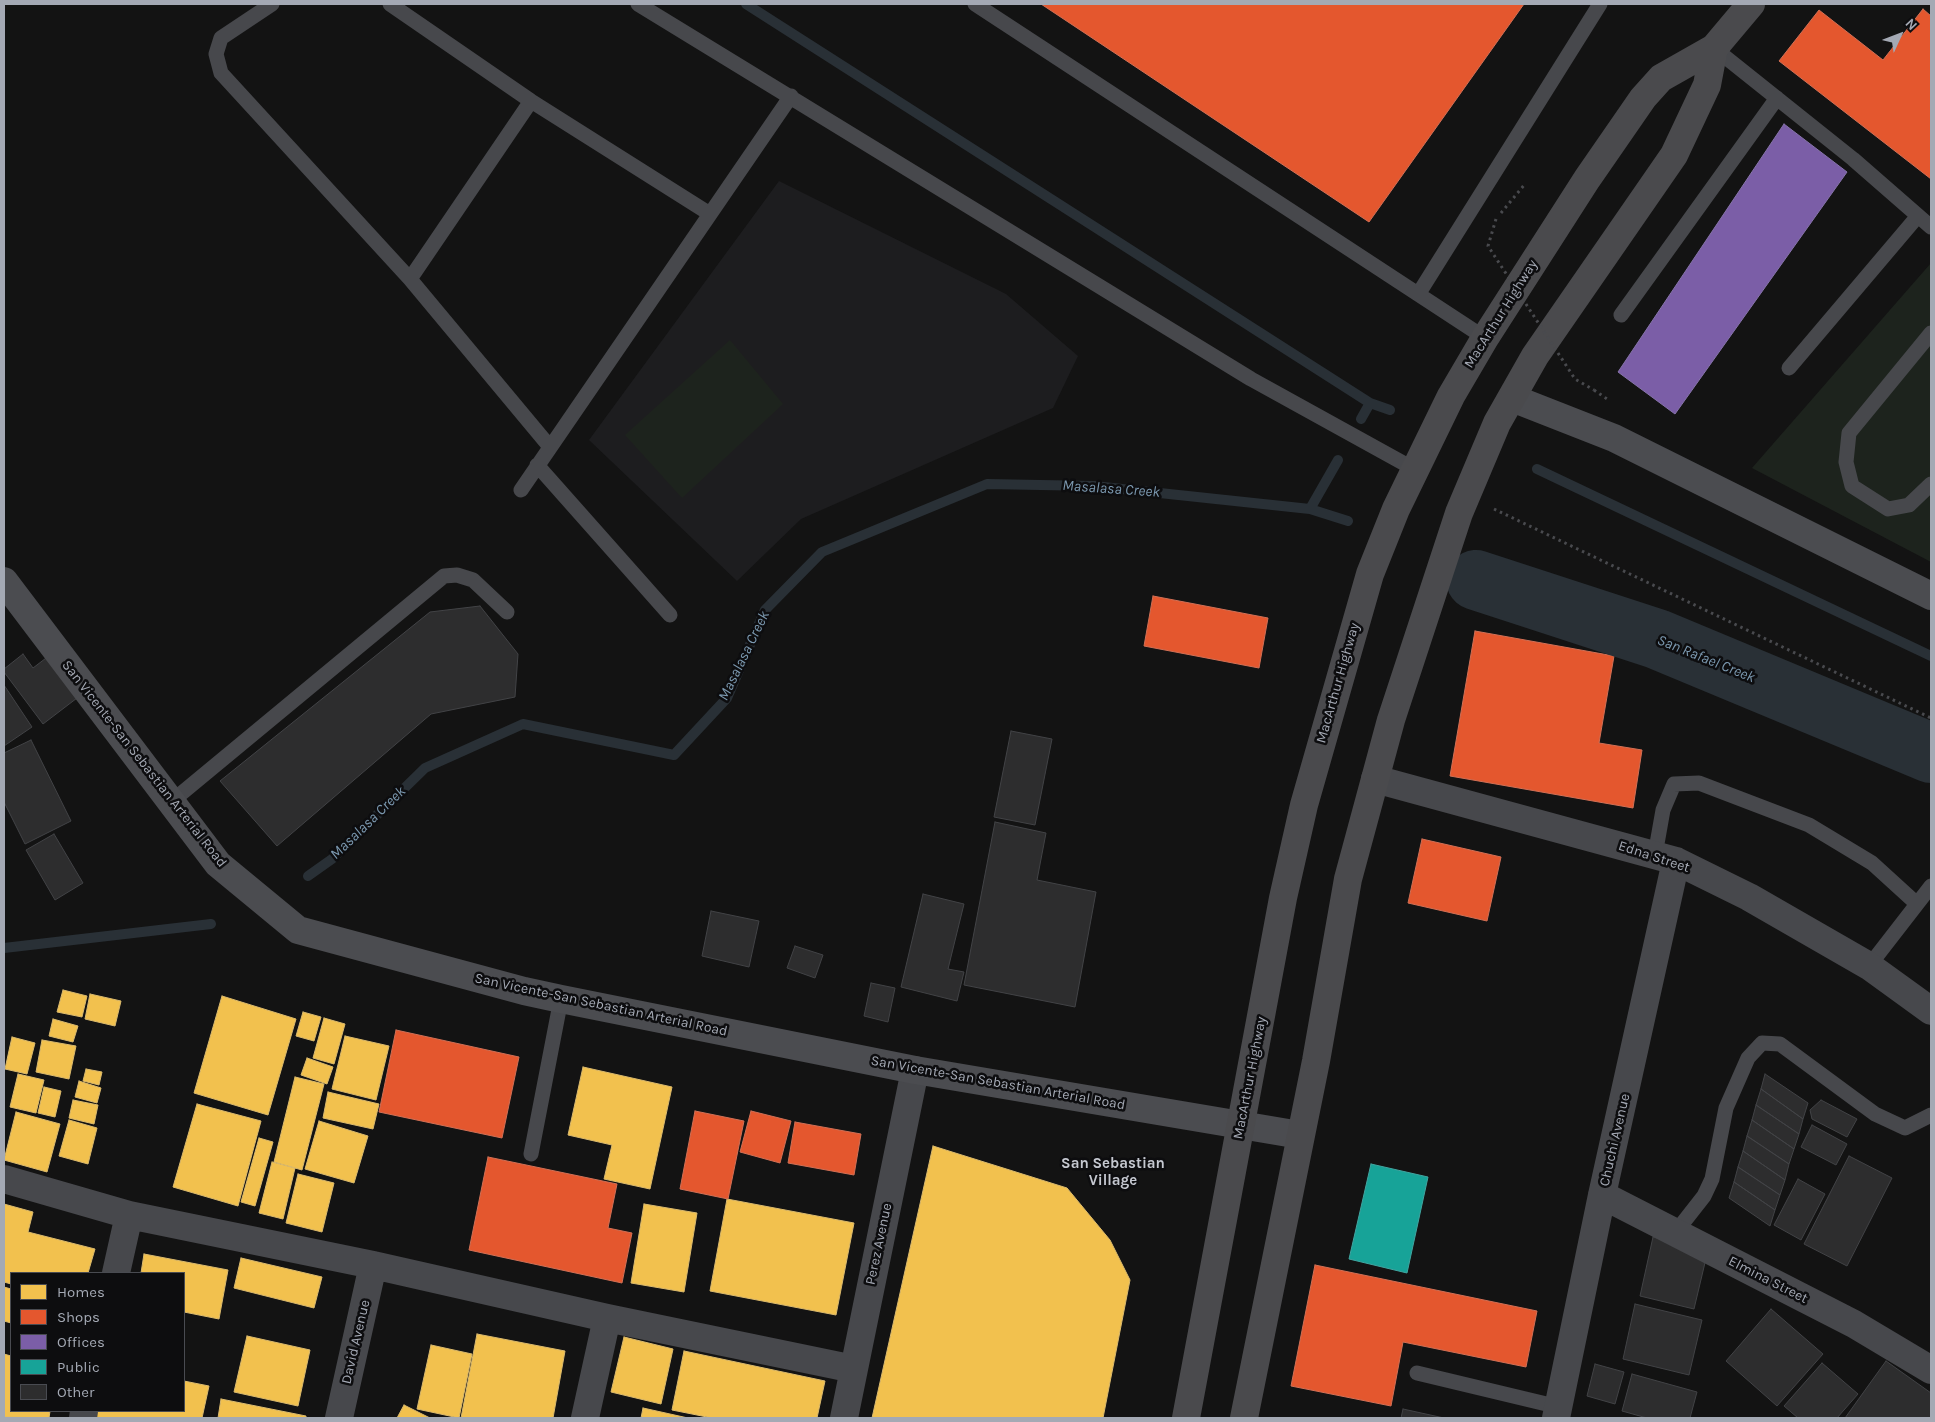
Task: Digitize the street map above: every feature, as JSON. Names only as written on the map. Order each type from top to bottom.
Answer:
[{"type":"highway","name":"MacArthur Highway","points":[[1186,1418],[1283,898],[1304,805],[1370,574],[1414,469],[1451,396],[1485,338],[1587,179],[1643,98],[1661,78],[1714,48],[1751,4]]},
{"type":"highway","name":"MacArthur Highway","points":[[1244,1418],[1316,1061],[1348,879],[1391,720],[1466,495],[1497,423],[1535,356],[1674,155],[1707,85],[1714,48]]},
{"type":"street","points":[[1512,398],[1614,438],[1931,596]]},
{"type":"street","name":"San Vicente-San Sebastian Arterial Road","points":[[4,581],[218,864],[298,930],[524,991],[561,999],[915,1070],[1300,1135]]},
{"type":"street","name":"Edna Street","points":[[1375,779],[1666,858],[1749,897],[1869,966],[1931,1011]]},
{"type":"street","name":"Chuchi Avenue","points":[[1557,1412],[1602,1195],[1666,858]]},
{"type":"street","name":"Perez Avenue","points":[[844,1418],[915,1070]]},
{"type":"street","points":[[4,1179],[129,1215],[373,1265],[607,1318],[854,1369]]},
{"type":"street","name":"Elmina Street","points":[[1602,1195],[1854,1324],[1931,1370]]},
{"type":"street","points":[[116,1272],[129,1215]]},
{"type":"street","name":"David Avenue","points":[[339,1418],[373,1265]]},
{"type":"street","points":[[585,1418],[607,1318]]},
{"type":"lane","points":[[272,4],[251,9],[221,38],[216,54],[221,73],[410,279],[550,447]]},
{"type":"lane","points":[[390,4],[531,101],[710,214]]},
{"type":"lane","points":[[638,4],[1251,379],[1414,469]]},
{"type":"lane","points":[[975,4],[1485,338]]},
{"type":"lane","points":[[1419,294],[1600,4]]},
{"type":"lane","points":[[1714,48],[1853,159],[1931,228]]},
{"type":"lane","points":[[520,490],[791,96]]},
{"type":"lane","points":[[1621,316],[1777,98]]},
{"type":"lane","points":[[410,279],[531,101]]},
{"type":"lane","points":[[1789,368],[1917,217]]},
{"type":"lane","points":[[1931,333],[1849,433],[1846,462],[1852,486],[1888,509],[1909,505],[1931,484]]},
{"type":"lane","points":[[537,465],[670,615]]},
{"type":"lane","points":[[171,802],[444,576],[457,575],[472,580],[507,612]]},
{"type":"lane","points":[[1666,858],[1663,810],[1674,784],[1699,783],[1809,825],[1872,863],[1918,904]]},
{"type":"lane","points":[[1869,966],[1931,886]]},
{"type":"lane","points":[[531,1154],[561,999]]},
{"type":"lane","points":[[1675,1232],[1704,1196],[1712,1179],[1726,1108],[1748,1058],[1762,1043],[1780,1044],[1875,1114],[1905,1128],[1931,1115]]},
{"type":"lane","points":[[1417,1374],[1557,1412]]},
{"type":"path","points":[[1525,184],[1496,219],[1488,246],[1575,379],[1594,390]]},
{"type":"path","points":[[1466,495],[1931,718]]},
{"type":"shaded area","points":[[779,181],[1006,294],[1078,356],[1053,408],[801,519],[737,581],[589,440]]},
{"type":"shaded area","points":[[1931,263],[1931,562],[1752,468]]},
{"type":"shaded area","points":[[730,340],[783,404],[682,498],[625,435]]},
{"type":"building: Homes","points":[[63,990],[87,996],[82,1017],[57,1012]]},
{"type":"building: Homes","points":[[90,994],[121,1001],[115,1026],[85,1019]]},
{"type":"building: Homes","points":[[222,996],[296,1019],[268,1115],[194,1093]]},
{"type":"building: Homes","points":[[303,1012],[321,1017],[314,1041],[296,1036]]},
{"type":"building: Homes","points":[[324,1018],[345,1024],[334,1064],[313,1058]]},
{"type":"building: Homes","points":[[53,1019],[78,1026],[73,1042],[49,1036]]},
{"type":"building: Homes","points":[[345,1036],[389,1046],[376,1100],[332,1089]]},
{"type":"building: Homes","points":[[12,1037],[35,1043],[27,1074],[5,1069]]},
{"type":"building: Homes","points":[[42,1040],[76,1046],[69,1079],[36,1072]]},
{"type":"building: Homes","points":[[307,1058],[333,1067],[327,1084],[301,1075]]},
{"type":"building: Homes","points":[[583,1067],[672,1087],[650,1189],[604,1179],[612,1145],[568,1135]]},
{"type":"building: Homes","points":[[86,1069],[102,1072],[99,1085],[83,1081]]},
{"type":"building: Homes","points":[[18,1074],[44,1080],[36,1113],[10,1107]]},
{"type":"building: Homes","points":[[295,1077],[324,1084],[302,1170],[274,1162]]},
{"type":"building: Homes","points":[[79,1081],[101,1088],[97,1103],[75,1097]]},
{"type":"building: Homes","points":[[44,1087],[61,1091],[55,1117],[38,1113]]},
{"type":"building: Homes","points":[[328,1092],[379,1104],[373,1129],[323,1118]]},
{"type":"building: Homes","points":[[73,1100],[98,1105],[94,1124],[69,1118]]},
{"type":"building: Homes","points":[[197,1104],[261,1121],[238,1206],[173,1187]]},
{"type":"building: Homes","points":[[16,1112],[60,1124],[47,1172],[4,1160]]},
{"type":"building: Homes","points":[[69,1120],[97,1128],[88,1164],[59,1156]]},
{"type":"building: Homes","points":[[319,1121],[368,1136],[354,1183],[305,1169]]},
{"type":"building: Homes","points":[[259,1138],[273,1142],[255,1206],[241,1202]]},
{"type":"building: Homes","points":[[933,1146],[1067,1188],[1110,1240],[1130,1280],[1103,1418],[872,1418]]},
{"type":"building: Homes","points":[[272,1162],[295,1168],[283,1219],[259,1213]]},
{"type":"building: Homes","points":[[298,1174],[334,1183],[322,1232],[286,1223]]},
{"type":"building: Homes","points":[[727,1199],[854,1223],[836,1315],[710,1291]]},
{"type":"building: Homes","points":[[4,1204],[33,1212],[28,1232],[95,1249],[88,1272],[10,1272],[10,1284],[4,1282]]},
{"type":"building: Homes","points":[[644,1204],[697,1213],[684,1292],[631,1283]]},
{"type":"building: Homes","points":[[144,1254],[228,1270],[219,1319],[185,1312],[185,1272],[141,1272]]},
{"type":"building: Homes","points":[[241,1258],[322,1277],[314,1308],[234,1288]]},
{"type":"building: Homes","points":[[4,1287],[10,1289],[10,1323],[4,1321]]},
{"type":"building: Homes","points":[[477,1334],[565,1351],[553,1418],[461,1418]]},
{"type":"building: Homes","points":[[247,1336],[310,1350],[298,1406],[234,1392]]},
{"type":"building: Homes","points":[[624,1337],[673,1349],[661,1404],[611,1392]]},
{"type":"building: Homes","points":[[431,1345],[472,1354],[459,1418],[417,1409]]},
{"type":"building: Homes","points":[[684,1351],[825,1381],[817,1418],[712,1418],[672,1410]]},
{"type":"building: Homes","points":[[4,1354],[10,1356],[10,1412],[50,1412],[49,1418],[4,1417]]},
{"type":"building: Homes","points":[[185,1381],[209,1386],[202,1418],[95,1418],[97,1412],[185,1412]]},
{"type":"building: Homes","points":[[221,1399],[306,1416],[306,1418],[218,1418]]},
{"type":"building: Homes","points":[[404,1405],[430,1418],[397,1418]]},
{"type":"building: Homes","points":[[643,1408],[688,1418],[641,1418]]},
{"type":"building: Shops","points":[[1041,4],[1524,4],[1369,222]]},
{"type":"building: Shops","points":[[1923,9],[1931,16],[1931,179],[1779,61],[1819,10],[1883,60]]},
{"type":"building: Shops","points":[[1153,596],[1268,618],[1259,668],[1144,646]]},
{"type":"building: Shops","points":[[1475,631],[1614,656],[1599,743],[1642,750],[1633,808],[1450,776]]},
{"type":"building: Shops","points":[[1422,839],[1501,857],[1487,921],[1408,903]]},
{"type":"building: Shops","points":[[396,1030],[519,1057],[502,1138],[379,1112]]},
{"type":"building: Shops","points":[[695,1111],[744,1121],[728,1199],[680,1189]]},
{"type":"building: Shops","points":[[751,1111],[791,1121],[780,1163],[740,1152]]},
{"type":"building: Shops","points":[[795,1122],[861,1134],[854,1175],[788,1163]]},
{"type":"building: Shops","points":[[488,1157],[617,1184],[608,1228],[632,1233],[622,1283],[469,1250]]},
{"type":"building: Shops","points":[[1315,1265],[1537,1311],[1526,1367],[1403,1342],[1391,1406],[1291,1386]]},
{"type":"building: Offices","points":[[1784,124],[1847,172],[1675,414],[1618,372]]},
{"type":"building: Public","points":[[1371,1164],[1428,1177],[1407,1273],[1349,1259]]},
{"type":"building: Other","points":[[480,606],[518,654],[515,697],[431,714],[277,846],[220,781],[430,612]]},
{"type":"building: Other","points":[[23,654],[33,668],[50,655],[81,695],[43,724],[4,672],[4,669]]},
{"type":"building: Other","points":[[4,685],[32,727],[4,746]]},
{"type":"building: Other","points":[[1011,731],[1052,739],[1035,825],[994,817]]},
{"type":"building: Other","points":[[31,740],[71,821],[25,844],[4,802],[4,753]]},
{"type":"building: Other","points":[[995,822],[1046,833],[1037,880],[1096,892],[1075,1007],[964,985]]},
{"type":"building: Other","points":[[54,834],[83,883],[55,900],[26,850]]},
{"type":"building: Other","points":[[923,894],[964,904],[948,969],[964,972],[957,1001],[901,987]]},
{"type":"building: Other","points":[[711,911],[759,921],[749,967],[702,956]]},
{"type":"building: Other","points":[[795,946],[823,955],[815,978],[787,968]]},
{"type":"building: Other","points":[[871,983],[895,988],[888,1022],[864,1016]]},
{"type":"building: Other","points":[[1765,1074],[1808,1103],[1803,1119],[1761,1089]]},
{"type":"building: Other","points":[[1761,1089],[1803,1119],[1799,1134],[1756,1105]]},
{"type":"building: Other","points":[[1821,1100],[1857,1119],[1847,1137],[1812,1119],[1810,1110]]},
{"type":"building: Other","points":[[1756,1105],[1799,1134],[1794,1149],[1752,1120]]},
{"type":"building: Other","points":[[1752,1120],[1794,1149],[1789,1164],[1747,1136]]},
{"type":"building: Other","points":[[1812,1125],[1847,1144],[1836,1165],[1801,1147]]},
{"type":"building: Other","points":[[1747,1136],[1789,1164],[1785,1180],[1743,1151]]},
{"type":"building: Other","points":[[1743,1151],[1785,1180],[1780,1195],[1738,1167]]},
{"type":"building: Other","points":[[1849,1156],[1892,1178],[1847,1266],[1804,1244]]},
{"type":"building: Other","points":[[1738,1167],[1780,1195],[1775,1210],[1734,1182]]},
{"type":"building: Other","points":[[1798,1179],[1825,1194],[1801,1240],[1774,1225]]},
{"type":"building: Other","points":[[1734,1182],[1775,1210],[1770,1226],[1729,1198]]},
{"type":"building: Other","points":[[1653,1237],[1708,1250],[1694,1309],[1640,1296]]},
{"type":"building: Other","points":[[1635,1304],[1702,1320],[1689,1375],[1623,1359]]},
{"type":"building: Other","points":[[1771,1309],[1823,1354],[1777,1406],[1726,1361]]},
{"type":"building: Other","points":[[1886,1361],[1931,1393],[1931,1418],[1845,1418]]},
{"type":"building: Other","points":[[1822,1363],[1858,1394],[1837,1418],[1798,1418],[1784,1406]]},
{"type":"building: Other","points":[[1595,1364],[1624,1372],[1615,1404],[1587,1396]]},
{"type":"building: Other","points":[[1632,1374],[1697,1392],[1690,1418],[1647,1418],[1622,1411]]},
{"type":"building: Other","points":[[1403,1409],[1444,1418],[1401,1418]]},
{"type":"waterway","points":[[746,4],[1370,403],[1390,410]]},
{"type":"waterway","points":[[1361,419],[1370,403]]},
{"type":"waterway","points":[[1310,509],[1338,460]]},
{"type":"waterway","points":[[1537,469],[1931,656]]},
{"type":"waterway","name":"Masalasa Creek","points":[[308,876],[332,859],[425,768],[523,724],[674,755],[727,698],[765,610],[822,552],[987,484],[1094,486],[1310,509],[1348,521]]},
{"type":"waterway","name":"San Rafael Creek","points":[[1476,580],[1657,639],[1931,753]]},
{"type":"waterway","name":"Masalasa Creek","points":[[4,948],[211,924]]},
{"type":"district","name":"San Sebastian Village","points":[[1113,1172]]}]
